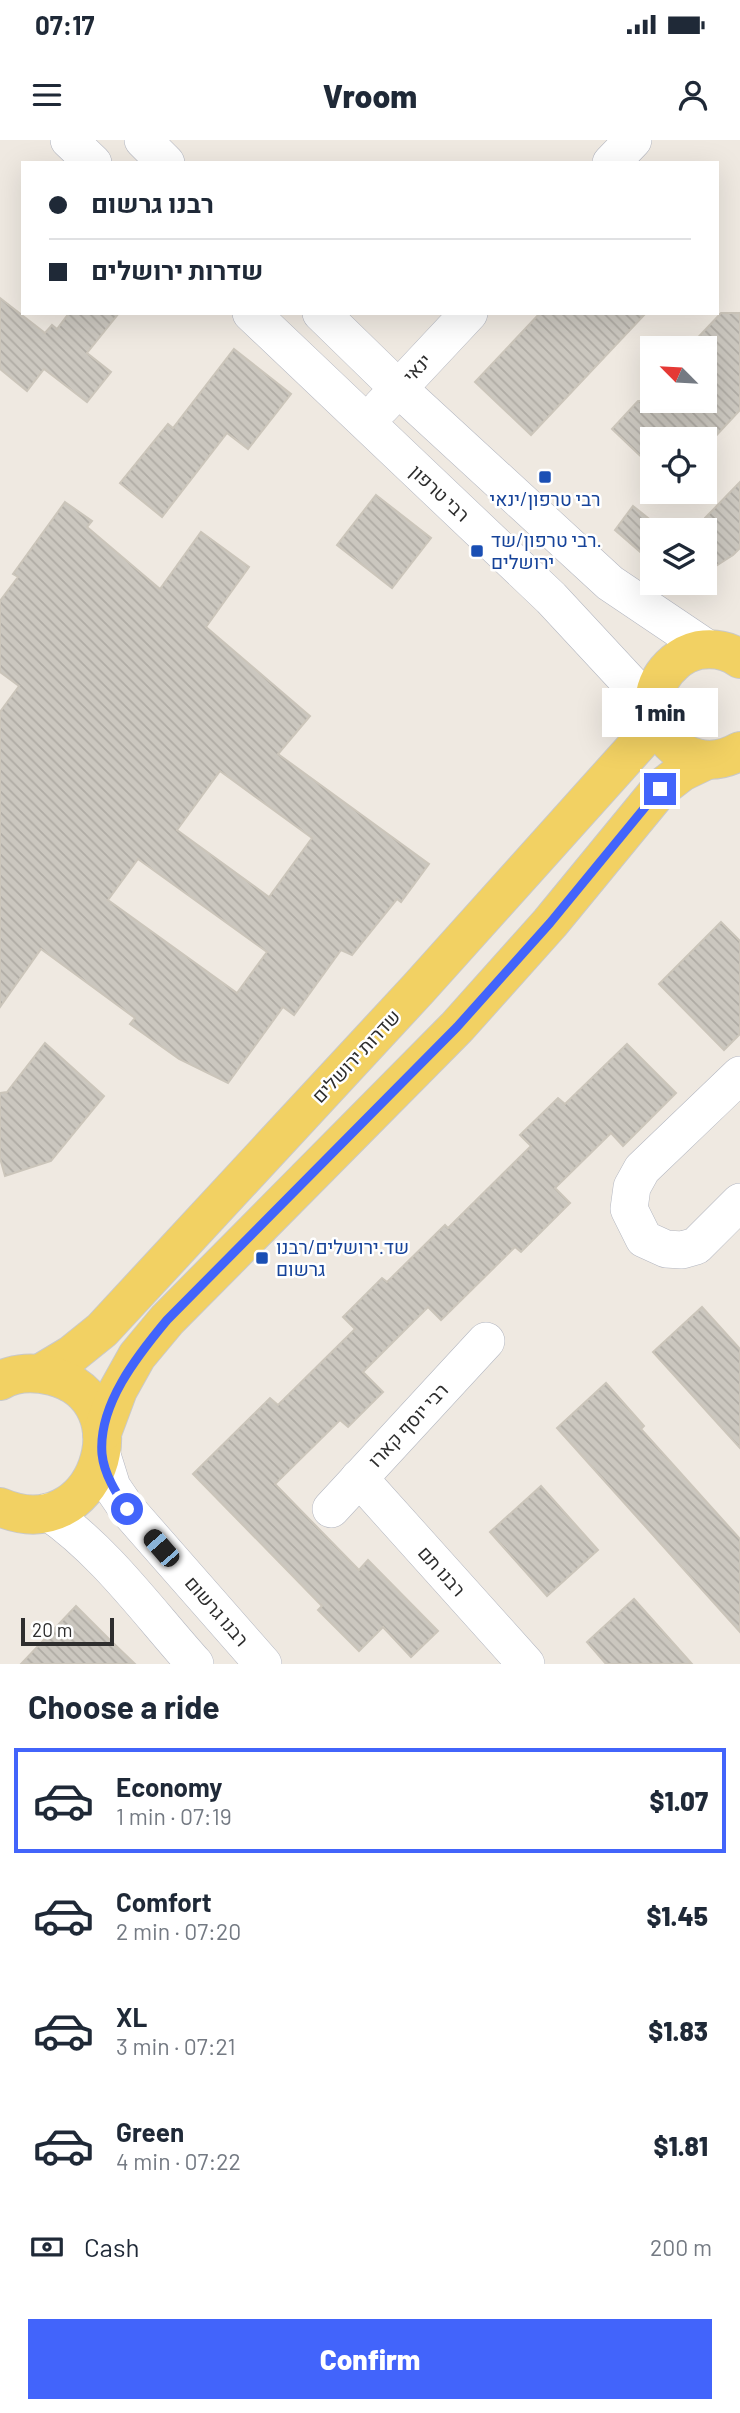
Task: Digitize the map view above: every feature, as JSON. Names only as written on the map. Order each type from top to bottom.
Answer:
[{"type":"main road","points":[[723,755],[691,757],[676,749],[665,738],[656,716],[655,694],[660,679],[681,657],[694,651],[728,649]]},
{"type":"main road","name":"שדרות ירושלים","points":[[41,1373],[71,1355],[102,1330],[408,999],[656,716]]},
{"type":"main road","points":[[2,1509],[34,1514],[48,1512],[64,1507],[78,1498],[97,1471],[118,1390],[137,1356],[167,1320],[457,1027],[550,923],[660,789],[682,772],[723,755]]},
{"type":"main road","points":[[0,1381],[23,1374],[41,1373],[59,1378],[81,1393],[97,1415],[102,1444]]},
{"type":"street","points":[[69,140],[91,161]]},
{"type":"street","points":[[143,140],[164,161]]},
{"type":"street","points":[[613,161],[633,140]]},
{"type":"street","name":"רבי טרפון","points":[[253,315],[551,598],[656,716]]},
{"type":"street","points":[[323,315],[398,388],[610,583],[728,649]]},
{"type":"street","name":"ינאי","points":[[366,423],[467,315]]},
{"type":"street","points":[[734,1094],[642,1169],[632,1187],[629,1209],[644,1239],[666,1249],[682,1250],[696,1246],[740,1202]]},
{"type":"street","name":"רבי יוסף קארו","points":[[331,1508],[486,1341]]},
{"type":"street","name":"רבנו גרשום","points":[[102,1444],[112,1487],[127,1509],[263,1664]]},
{"type":"street","name":"רבנו תם","points":[[359,1478],[526,1664]]},
{"type":"street","points":[[48,1512],[74,1530],[88,1544],[195,1664]]},
{"type":"building","points":[[0,298],[45,333],[52,325],[57,329],[68,315],[117,315],[87,353],[111,372],[87,402],[44,369],[27,391],[0,369]]},
{"type":"building","points":[[721,313],[740,313],[740,410],[717,435],[717,427],[640,427],[640,456],[612,429],[638,401],[640,413],[718,413],[718,336],[699,336]]},
{"type":"building","points":[[538,315],[644,315],[531,435],[475,382]]},
{"type":"building","points":[[234,349],[291,394],[248,449],[227,433],[162,517],[120,483],[168,424],[173,428]]},
{"type":"building","points":[[740,482],[740,548],[717,565],[717,518],[705,518]]},
{"type":"building","points":[[376,495],[431,538],[392,588],[337,545]]},
{"type":"building","points":[[65,502],[92,521],[87,527],[160,589],[201,532],[249,567],[206,627],[310,716],[278,754],[429,864],[401,902],[397,899],[352,955],[341,950],[294,1015],[283,1007],[228,1083],[179,1059],[130,1024],[135,1018],[41,949],[0,1007],[0,712],[19,686],[0,672],[0,601],[18,577],[13,574]],"holes":[[[220,771],[312,838],[269,897],[177,830]],[[138,859],[267,952],[237,993],[108,900]]]},
{"type":"building","points":[[633,506],[648,518],[640,518],[640,552],[615,530]]},
{"type":"building","points":[[721,922],[740,941],[740,1034],[724,1050],[659,984]]},
{"type":"building","points":[[45,1043],[104,1096],[51,1161],[5,1176],[0,1158],[0,1093],[7,1092]]},
{"type":"building","points":[[627,1044],[676,1093],[623,1146],[611,1133],[555,1188],[570,1203],[521,1252],[515,1247],[441,1320],[428,1307],[363,1372],[383,1392],[348,1427],[340,1420],[275,1484],[359,1570],[368,1560],[438,1631],[411,1657],[383,1627],[359,1651],[318,1610],[322,1606],[193,1474],[270,1398],[278,1405],[355,1329],[343,1317],[382,1278],[387,1282],[445,1225],[448,1228],[531,1146],[520,1135],[558,1098],[565,1104]]},
{"type":"building","points":[[702,1307],[740,1349],[740,1448],[653,1352]]},
{"type":"building","points":[[606,1383],[644,1426],[641,1429],[740,1539],[740,1632],[557,1428]]},
{"type":"building","points":[[541,1486],[598,1550],[547,1596],[490,1532]]},
{"type":"building","points":[[634,1599],[692,1664],[606,1664],[587,1642]]},
{"type":"building","points":[[76,1606],[109,1639],[135,1664],[21,1664]]},
{"type":"place","name":"רבי טרפון/ינאי","points":[[545,477]]},
{"type":"place","name":"רבי טרפון/שד. ירושלים","points":[[477,551]]},
{"type":"place","name":"שד.ירושלים/רבנו גרשום","points":[[262,1258]]},
{"type":"route","points":[[127,1509],[112,1487],[102,1455],[102,1433],[118,1390],[137,1356],[167,1320],[457,1027],[550,923],[660,789]]}]
